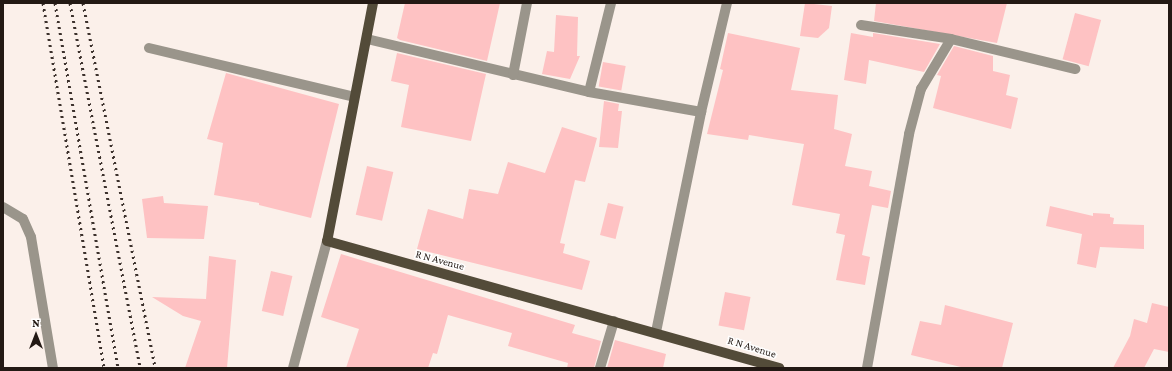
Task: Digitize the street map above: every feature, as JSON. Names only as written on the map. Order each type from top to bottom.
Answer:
[{"type":"main road","points":[[327,241],[373,3]]},
{"type":"main road","name":"R N Avenue","points":[[327,241],[656,332],[779,368]]},
{"type":"street","points":[[513,76],[527,3]]},
{"type":"street","points":[[589,92],[611,3]]},
{"type":"street","points":[[656,332],[701,112],[727,3]]},
{"type":"street","points":[[861,25],[951,40],[1075,69]]},
{"type":"street","points":[[367,40],[513,76],[589,92],[701,112]]},
{"type":"street","points":[[867,368],[909,134],[921,89],[951,40]]},
{"type":"street","points":[[149,48],[354,97]]},
{"type":"street","points":[[3,207],[23,219],[31,237],[53,368]]},
{"type":"street","points":[[293,368],[327,241]]},
{"type":"street","points":[[600,368],[614,321]]},
{"type":"building","points":[[405,3],[500,3],[487,61],[397,38]]},
{"type":"building","points":[[805,3],[832,6],[829,28],[818,38],[800,36]]},
{"type":"building","points":[[876,3],[1007,3],[997,43],[874,21]]},
{"type":"building","points":[[1075,13],[1101,20],[1089,66],[1063,59]]},
{"type":"building","points":[[556,15],[578,17],[577,56],[580,56],[570,79],[542,74],[547,51],[554,52]]},
{"type":"building","points":[[728,33],[800,48],[791,90],[838,95],[834,129],[852,134],[845,166],[872,171],[869,186],[891,191],[888,208],[872,205],[862,255],[870,257],[865,285],[836,280],[845,235],[836,233],[840,214],[792,205],[804,144],[749,135],[748,140],[707,134],[723,70],[720,69]]},
{"type":"building","points":[[851,33],[873,37],[873,33],[940,44],[924,72],[869,60],[866,84],[844,80]]},
{"type":"building","points":[[954,46],[993,56],[993,71],[1010,75],[1006,95],[1018,98],[1011,129],[933,108],[941,76],[937,75]]},
{"type":"building","points":[[397,53],[486,74],[471,141],[401,127],[409,85],[391,81]]},
{"type":"building","points":[[603,62],[626,66],[621,91],[599,87]]},
{"type":"building","points":[[226,73],[339,104],[311,218],[259,205],[259,203],[214,195],[223,143],[207,139]]},
{"type":"building","points":[[604,101],[619,104],[618,111],[622,111],[618,148],[599,147]]},
{"type":"building","points":[[562,127],[597,138],[585,182],[575,180],[560,243],[565,244],[563,253],[590,261],[582,290],[417,249],[428,209],[463,219],[469,189],[498,194],[508,162],[545,173]]},
{"type":"building","points":[[367,166],[393,172],[382,221],[356,215]]},
{"type":"building","points":[[163,196],[164,203],[208,206],[204,239],[147,238],[142,199]]},
{"type":"building","points":[[608,203],[624,207],[616,239],[600,235]]},
{"type":"building","points":[[1050,206],[1093,216],[1093,213],[1110,214],[1110,217],[1114,218],[1113,224],[1144,225],[1144,249],[1100,247],[1096,268],[1077,264],[1082,234],[1046,226]]},
{"type":"building","points":[[341,254],[575,325],[572,333],[601,341],[594,368],[567,368],[568,363],[508,346],[512,333],[448,315],[437,354],[433,353],[428,368],[346,368],[359,329],[321,317]]},
{"type":"building","points":[[209,256],[236,260],[227,368],[185,368],[201,321],[183,316],[152,297],[206,299]]},
{"type":"building","points":[[271,271],[292,276],[283,316],[262,311]]},
{"type":"building","points":[[725,292],[751,297],[744,330],[719,325]]},
{"type":"building","points":[[1152,303],[1169,307],[1169,352],[1154,349],[1144,368],[1113,368],[1130,336],[1134,319],[1147,323]]},
{"type":"building","points":[[945,305],[1013,323],[1002,368],[965,368],[911,355],[920,321],[941,325]]},
{"type":"building","points":[[615,340],[666,354],[663,368],[607,368]]},
{"type":"railway","points":[[43,3],[104,368]]},
{"type":"railway","points":[[55,3],[118,368]]},
{"type":"railway","points":[[70,3],[140,368]]},
{"type":"railway","points":[[83,3],[155,368]]}]
